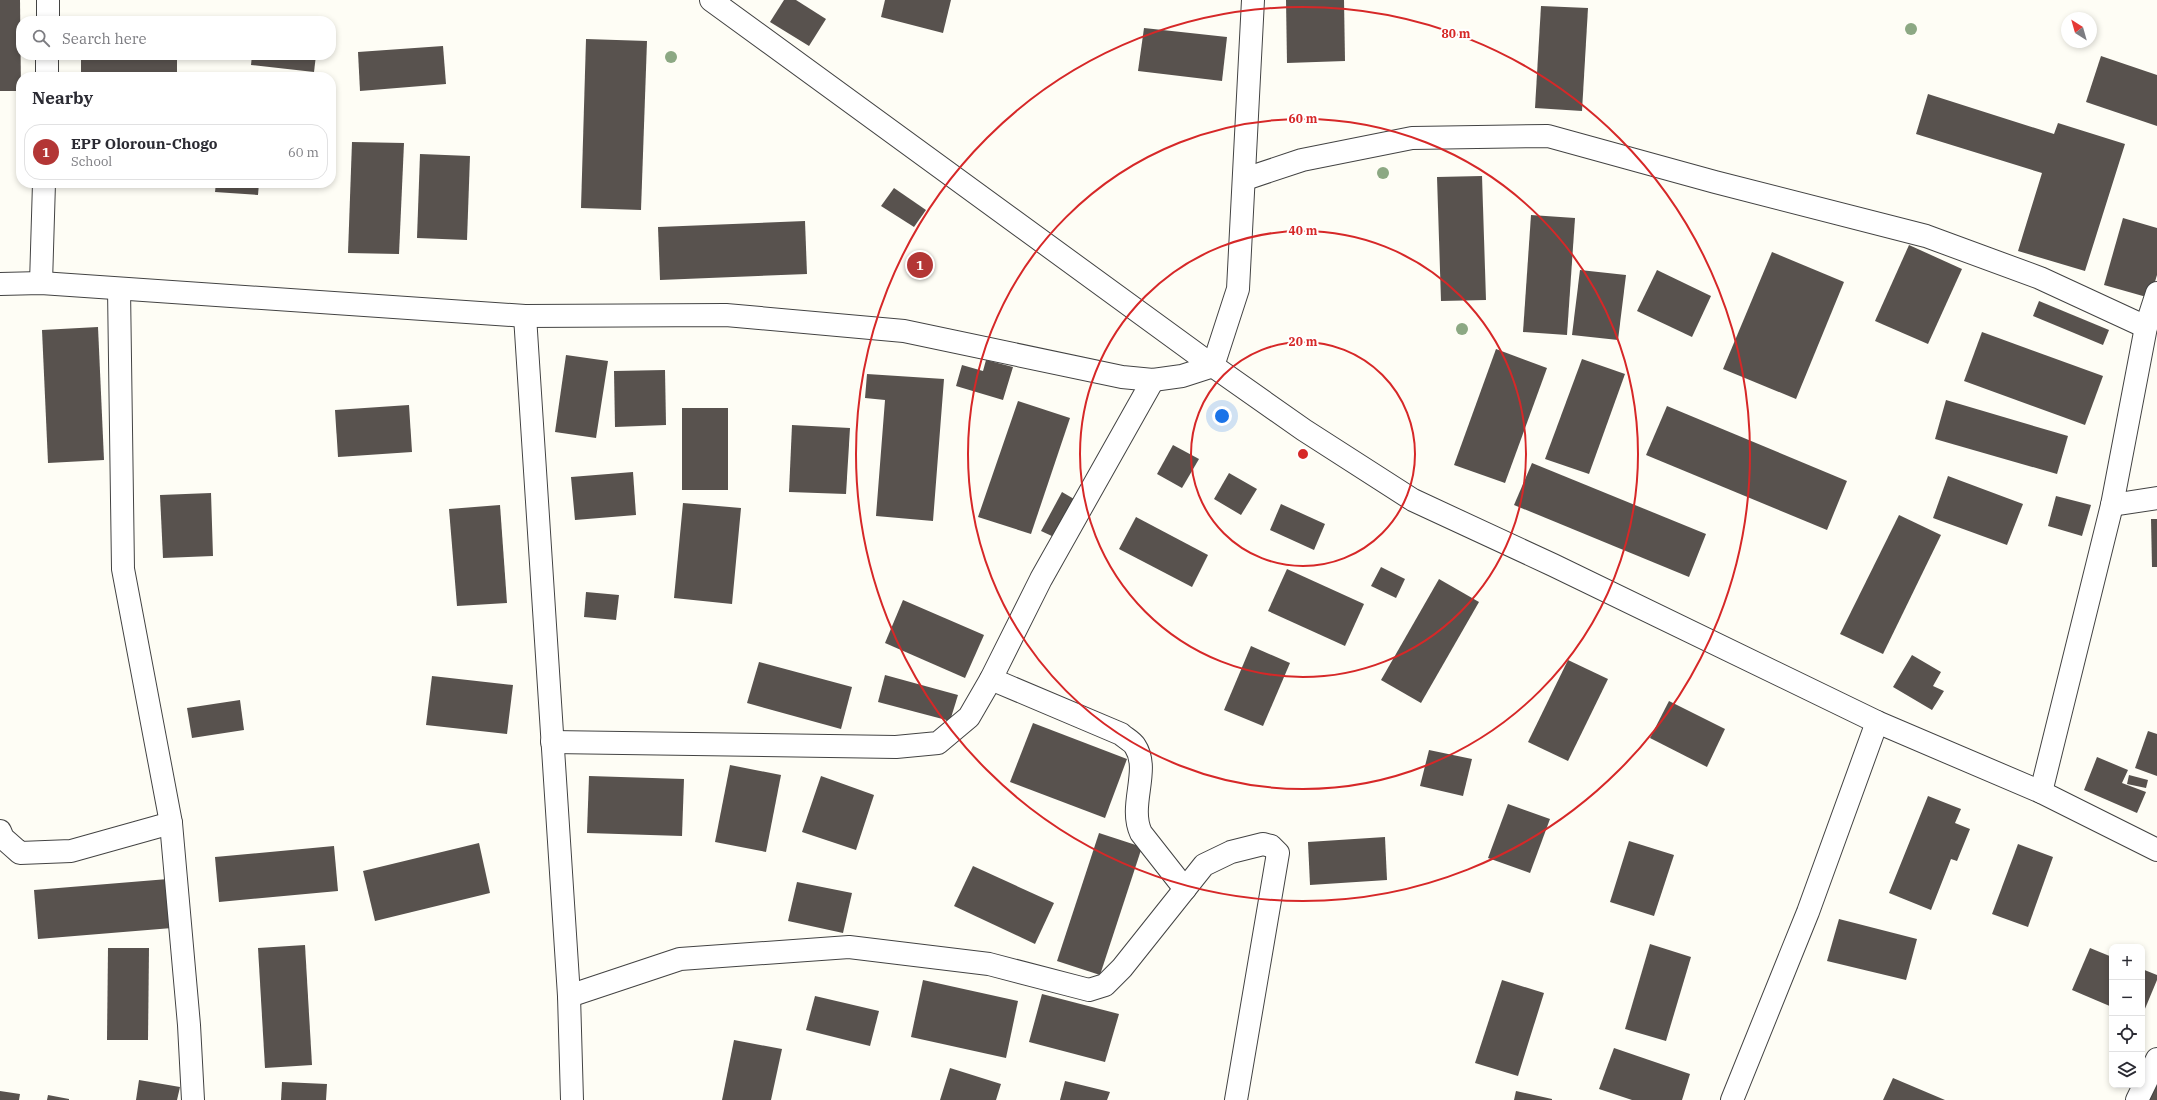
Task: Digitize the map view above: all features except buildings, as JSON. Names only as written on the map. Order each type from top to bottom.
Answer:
[{"type":"street","points":[[48,0],[48,16]]},
{"type":"street","points":[[711,0],[1213,366],[1304,430],[1413,500],[1553,564],[1877,722],[2041,792],[2157,850]]},
{"type":"street","points":[[1213,366],[1238,289],[1245,179],[1253,0]]},
{"type":"street","points":[[46,72],[47,60]]},
{"type":"street","points":[[1245,179],[1302,160],[1412,138],[1548,136],[1715,182],[1926,236],[2040,278],[2146,327]]},
{"type":"street","points":[[41,283],[44,188]]},
{"type":"street","points":[[0,284],[41,283],[525,316],[726,315],[904,331],[1122,377],[1154,380],[1182,376],[1213,366]]},
{"type":"street","points":[[119,289],[123,570],[171,823],[189,1025],[193,1100]]},
{"type":"street","points":[[2041,792],[2112,505],[2146,327],[2157,293]]},
{"type":"street","points":[[525,316],[569,996],[572,1100]]},
{"type":"street","points":[[552,742],[896,747],[938,743],[969,717],[991,679],[1041,579],[1154,380]]},
{"type":"street","points":[[2112,505],[2157,498]]},
{"type":"street","points":[[991,679],[1121,734],[1135,745],[1141,759],[1135,809],[1137,825],[1141,833],[1185,889]]},
{"type":"street","points":[[1732,1100],[1808,912],[1877,722]]},
{"type":"street","points":[[0,831],[3,838],[20,853],[71,851],[171,823]]},
{"type":"street","points":[[569,996],[680,959],[849,948],[989,964],[1089,990],[1105,984],[1122,968],[1204,866],[1231,852],[1263,844],[1271,846],[1278,853],[1236,1100]]},
{"type":"street","points":[[2137,1100],[2157,1059]]},
{"type":"place","name":"EPP Oloroun-Chogo","points":[[920,265]]}]
